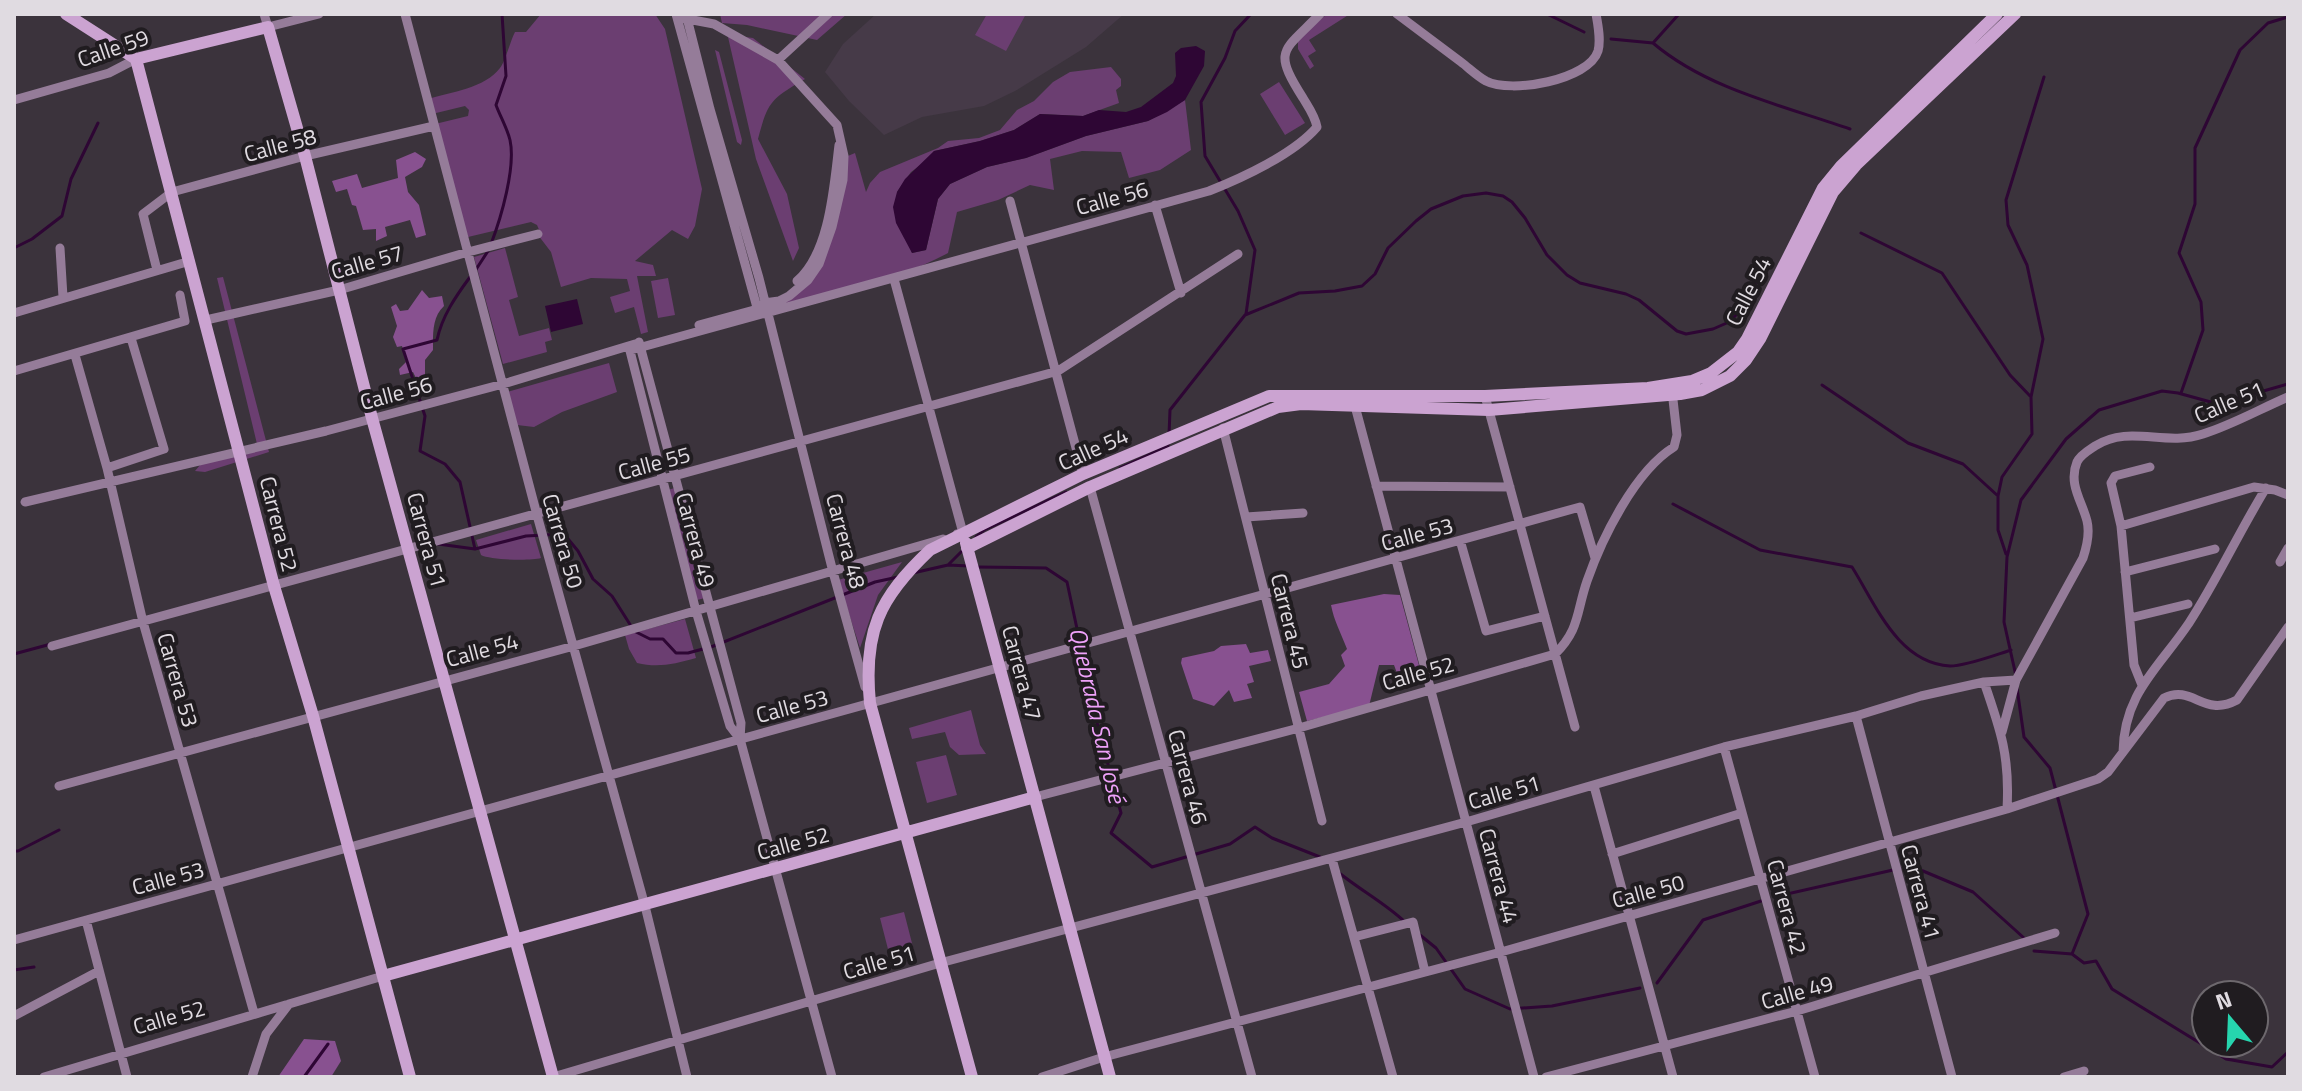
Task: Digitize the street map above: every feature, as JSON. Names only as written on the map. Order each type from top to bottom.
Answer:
[{"type":"main road","points":[[66,14],[136,59]]},
{"type":"main road","name":"Calle 54","points":[[963,533],[1083,474],[1269,396],[1485,396],[1702,390],[1730,376],[1760,339],[1828,190],[1952,66],[1997,14]]},
{"type":"main road","name":"Calle 54","points":[[1952,66],[2015,14]]},
{"type":"main road","name":"Calle 59","points":[[136,59],[266,21]]},
{"type":"main road","name":"Carrera 51","points":[[266,21],[553,1077]]},
{"type":"main road","name":"Carrera 52","points":[[136,59],[274,586],[313,716],[410,1077]]},
{"type":"main road","name":"Calle 54","points":[[967,548],[1090,487],[1278,407],[1301,404],[1489,410],[1672,390]]},
{"type":"main road","points":[[870,703],[867,659],[886,600],[897,583],[930,550],[963,533]]},
{"type":"main road","name":"Carrera 47","points":[[963,533],[1110,1077]]},
{"type":"main road","name":"Carrera 48","points":[[870,703],[972,1077]]},
{"type":"main road","name":"Calle 52","points":[[383,976],[1035,797]]},
{"type":"street","name":"Calle 59","points":[[266,21],[319,14]]},
{"type":"street","name":"Carrera 50","points":[[405,14],[537,515],[645,906],[687,1077]]},
{"type":"street","points":[[778,60],[828,14]]},
{"type":"street","name":"Calle 56","points":[[25,502],[240,452],[503,384],[764,308],[894,279],[1236,181],[1307,139],[1317,127],[1283,61],[1287,49],[1320,14]]},
{"type":"street","points":[[1397,14],[1487,81],[1532,86],[1561,78],[1587,64],[1598,53],[1596,14]]},
{"type":"street","points":[[681,16],[714,24],[778,60],[837,125],[844,156],[843,180],[819,264],[808,280],[789,296],[764,308]]},
{"type":"street","name":"Carrera 48","points":[[681,16],[764,308],[870,703]]},
{"type":"street","name":"Calle 59","points":[[14,100],[109,73],[136,59]]},
{"type":"street","name":"Calle 58","points":[[157,270],[143,214],[172,192],[305,156],[434,126]]},
{"type":"street","points":[[1010,201],[1058,371],[1083,474]]},
{"type":"street","points":[[1155,205],[1181,293]]},
{"type":"street","name":"Calle 57","points":[[206,320],[339,290],[538,234]]},
{"type":"street","points":[[60,248],[63,297]]},
{"type":"street","name":"Calle 55","points":[[52,646],[1058,371],[1238,254]]},
{"type":"street","points":[[14,313],[190,261]]},
{"type":"street","name":"Carrera 47","points":[[894,279],[963,533]]},
{"type":"street","points":[[14,371],[185,321],[180,295]]},
{"type":"street","points":[[107,468],[164,449],[131,338]]},
{"type":"street","name":"Carrera 49","points":[[635,346],[741,723],[740,739],[832,1077]]},
{"type":"street","name":"Carrera 49","points":[[635,346],[661,479],[696,611],[730,726],[740,739]]},
{"type":"street","name":"Carrera 53","points":[[75,355],[107,468],[143,622],[254,1013]]},
{"type":"street","points":[[1555,654],[1573,633],[1595,558],[1640,476],[1656,458],[1674,447],[1677,435],[1672,390]]},
{"type":"street","points":[[1485,396],[1575,727]]},
{"type":"street","name":"Calle 51","points":[[553,1077],[940,963],[1466,822],[1653,766],[1856,716],[1921,696],[1984,682],[2016,680],[2086,550],[2088,524],[2076,492],[2074,476],[2078,460],[2108,438],[2127,434],[2182,439],[2205,434],[2288,397]]},
{"type":"street","name":"Carrera 44","points":[[1355,406],[1534,1077]]},
{"type":"street","name":"Carrera 45","points":[[1223,428],[1322,821]]},
{"type":"street","points":[[2142,685],[2134,665],[2121,526],[2111,483],[2115,476],[2150,467]]},
{"type":"street","points":[[1376,486],[1510,487]]},
{"type":"street","name":"Carrera 46","points":[[1090,487],[1252,1077]]},
{"type":"street","points":[[2121,526],[2254,487],[2288,495]]},
{"type":"street","points":[[2123,752],[2123,732],[2129,707],[2189,622],[2266,488]]},
{"type":"street","name":"Calle 53","points":[[14,940],[1580,507],[1595,558]]},
{"type":"street","points":[[1246,517],[1303,513]]},
{"type":"street","name":"Calle 54","points":[[59,786],[574,646],[963,533]]},
{"type":"street","points":[[1460,540],[1486,631],[1545,616]]},
{"type":"street","points":[[2280,562],[2288,548]]},
{"type":"street","points":[[2125,572],[2215,549]]},
{"type":"street","points":[[2130,618],[2188,604]]},
{"type":"street","name":"Calle 50","points":[[1042,1077],[1104,1057],[1501,952],[1760,879],[2007,809],[2098,779],[2108,772],[2164,698],[2182,694],[2215,707],[2237,700],[2288,627]]},
{"type":"street","name":"Calle 52","points":[[1035,797],[1299,728],[1555,654]]},
{"type":"street","points":[[2002,732],[2016,680]]},
{"type":"street","points":[[1984,682],[2002,732],[2009,772],[2007,809]]},
{"type":"street","name":"Carrera 41","points":[[1856,716],[1952,1077]]},
{"type":"street","name":"Carrera 42","points":[[1724,747],[1815,1077]]},
{"type":"street","points":[[1594,786],[1673,1077]]},
{"type":"street","points":[[1612,854],[1742,813]]},
{"type":"street","points":[[1332,859],[1393,1077]]},
{"type":"street","points":[[86,920],[127,1077]]},
{"type":"street","points":[[1354,937],[1413,922],[1425,972]]},
{"type":"street","name":"Calle 49","points":[[1546,1077],[1797,1011],[2055,933]]},
{"type":"street","points":[[14,1016],[99,971]]},
{"type":"street","name":"Calle 52","points":[[44,1077],[383,976]]},
{"type":"street","points":[[252,1077],[266,1034],[289,1004]]},
{"type":"street","points":[[2064,1077],[2084,1071]]},
{"type":"shaded area","points":[[541,14],[655,14],[665,29],[702,189],[695,226],[688,239],[672,230],[635,261],[653,265],[656,276],[637,276],[648,332],[641,334],[634,307],[615,313],[610,297],[630,291],[627,279],[591,278],[561,287],[551,252],[538,235],[537,225],[531,222],[468,237],[435,124],[468,116],[469,110],[465,106],[432,114],[428,99],[467,88],[494,75],[502,65],[515,32],[526,32]]},
{"type":"shaded area","points":[[720,14],[847,14],[817,40],[747,25],[722,23]]},
{"type":"shaded area","points":[[876,14],[1124,14],[1086,47],[1015,91],[984,106],[922,117],[884,135],[825,72],[843,44]]},
{"type":"shaded area","points":[[987,14],[1026,14],[1006,51],[975,35]]},
{"type":"shaded area","points":[[1327,14],[1350,14],[1309,40],[1316,51],[1308,56],[1314,66],[1310,69],[1298,49],[1298,39]]},
{"type":"shaded area","points":[[728,37],[753,38],[805,79],[772,102],[758,139],[787,194],[799,248],[793,261],[756,159]]},
{"type":"shaded area","points":[[1196,46],[1205,51],[1204,66],[1185,100],[1148,121],[1086,136],[1026,158],[987,167],[950,184],[938,199],[926,250],[912,253],[896,223],[893,207],[905,179],[934,151],[1014,130],[1040,114],[1083,116],[1099,110],[1126,112],[1141,107],[1173,83],[1176,76],[1175,53],[1181,48]]},
{"type":"shaded area","points":[[715,50],[719,52],[741,145],[737,142]]},
{"type":"shaded area","points":[[1111,67],[1121,79],[1121,86],[1116,90],[1119,103],[1083,116],[1040,114],[1014,130],[934,151],[930,158],[911,172],[897,192],[912,253],[926,250],[938,199],[950,184],[987,167],[1026,158],[1086,136],[1148,121],[1185,100],[1191,150],[1160,170],[1129,178],[1121,152],[1082,151],[1050,159],[1054,190],[1030,185],[998,200],[957,212],[948,253],[885,279],[774,308],[808,281],[843,158],[855,153],[866,192],[880,172],[948,141],[979,138],[1000,130],[1017,110],[1034,101],[1053,82],[1070,72]]},
{"type":"shaded area","points":[[1279,82],[1305,123],[1285,135],[1260,94]]},
{"type":"shaded area","points":[[415,152],[426,159],[422,167],[405,177],[408,192],[419,205],[426,235],[416,238],[410,220],[385,227],[387,236],[376,241],[376,229],[363,230],[347,189],[336,192],[332,181],[357,174],[362,188],[398,178],[396,160]]},
{"type":"shaded area","points":[[505,248],[518,297],[509,300],[519,336],[549,328],[552,340],[545,342],[547,352],[503,364],[474,257]]},
{"type":"shaded area","points":[[223,277],[269,452],[205,472],[195,471],[200,465],[257,444],[217,278]]},
{"type":"shaded area","points":[[668,278],[675,315],[658,318],[651,281]]},
{"type":"shaded area","points":[[422,290],[429,298],[442,296],[444,306],[435,321],[433,350],[425,360],[425,380],[418,382],[413,372],[400,375],[399,369],[406,362],[402,346],[397,347],[393,337],[397,326],[391,307],[396,304],[400,311],[408,310]]},
{"type":"shaded area","points":[[577,299],[583,324],[551,332],[545,306]]},
{"type":"shaded area","points":[[609,363],[617,392],[562,412],[534,427],[517,425],[507,392]]},
{"type":"shaded area","points":[[675,488],[705,598],[697,600],[667,490]]},
{"type":"shaded area","points":[[531,524],[541,558],[511,560],[481,555],[476,540]]},
{"type":"shaded area","points":[[902,562],[878,595],[860,648],[838,580]]},
{"type":"shaded area","points":[[1384,594],[1400,595],[1420,669],[1398,676],[1394,665],[1379,665],[1369,706],[1307,721],[1299,692],[1329,684],[1345,666],[1341,655],[1347,649],[1331,605]]},
{"type":"shaded area","points":[[685,619],[696,658],[666,665],[637,663],[625,635]]},
{"type":"shaded area","points":[[1246,644],[1250,653],[1268,650],[1271,661],[1249,666],[1254,682],[1247,684],[1252,698],[1234,702],[1229,690],[1214,706],[1193,699],[1182,658],[1214,651],[1221,646]]},
{"type":"shaded area","points":[[971,710],[980,745],[986,754],[959,755],[950,747],[945,732],[912,739],[909,728]]},
{"type":"shaded area","points":[[946,755],[957,795],[927,803],[916,762]]},
{"type":"shaded area","points":[[904,912],[914,951],[890,957],[880,918]]},
{"type":"shaded area","points":[[304,1039],[335,1041],[341,1061],[331,1077],[278,1077]]},
{"type":"waterway","points":[[491,244],[503,207],[511,164],[510,140],[496,105],[506,76],[502,14]]},
{"type":"waterway","points":[[1246,314],[1255,250],[1238,211],[1205,156],[1201,102],[1225,58],[1235,31],[1251,14]]},
{"type":"waterway","points":[[1547,14],[1584,32]]},
{"type":"waterway","points":[[1611,39],[1653,43],[1679,14]]},
{"type":"waterway","points":[[2181,393],[2203,330],[2201,302],[2179,253],[2195,204],[2195,148],[2240,50],[2268,23],[2288,17]]},
{"type":"waterway","points":[[1653,43],[1697,73],[1747,95],[1850,129]]},
{"type":"waterway","points":[[2006,554],[1998,530],[1998,496],[2002,477],[2032,434],[2031,397],[2043,339],[2027,265],[2008,225],[2006,200],[2044,77]]},
{"type":"waterway","points":[[14,248],[32,239],[62,216],[71,179],[98,123]]},
{"type":"waterway","points":[[1169,435],[1170,410],[1245,315],[1299,293],[1362,286],[1375,274],[1388,248],[1416,221],[1431,209],[1463,196],[1486,193],[1503,196],[1525,218],[1547,255],[1567,275],[1580,283],[1639,300],[1677,331],[1686,334],[1713,329],[1729,322],[1744,307],[1764,264]]},
{"type":"waterway","points":[[1861,233],[1942,273],[2010,375],[2031,397]]},
{"type":"waterway","points":[[475,271],[488,251]]},
{"type":"waterway","points":[[470,277],[446,315],[437,340],[403,349],[425,416],[420,451],[445,464],[460,482],[475,549]]},
{"type":"waterway","points":[[2016,676],[2004,622],[2007,557],[2021,500],[2066,439],[2099,410],[2162,391],[2218,404],[2288,384]]},
{"type":"waterway","points":[[1822,385],[1908,443],[1963,464],[1998,496]]},
{"type":"waterway","points":[[1120,468],[1168,446],[1168,442]]},
{"type":"waterway","points":[[976,537],[984,530],[1066,492]]},
{"type":"waterway","points":[[1673,504],[1760,550],[1852,567],[1890,630],[1916,655],[1932,662],[1957,666],[2011,650]]},
{"type":"waterway","points":[[438,544],[475,549],[526,536],[564,534],[578,551],[593,579],[612,596],[631,626]]},
{"type":"waterway","points":[[948,565],[962,551]]},
{"type":"waterway","name":"Quebrada San José","points":[[913,573],[948,565],[969,566]]},
{"type":"waterway","name":"Quebrada San José","points":[[976,567],[1046,568],[1067,582],[1098,727],[1121,813],[1111,833],[1152,867],[1230,844],[1255,827],[1272,838],[1320,857]]},
{"type":"waterway","name":"Quebrada San José","points":[[711,647],[875,582],[898,577]]},
{"type":"waterway","points":[[636,632],[650,639],[663,639],[676,653],[703,649]]},
{"type":"waterway","points":[[14,654],[51,644]]},
{"type":"waterway","points":[[2017,688],[2024,737],[2050,768],[2088,914],[2072,954]]},
{"type":"waterway","points":[[14,851],[59,830]]},
{"type":"waterway","name":"Quebrada San José","points":[[1904,867],[1923,871],[1973,892],[2024,938]]},
{"type":"waterway","name":"Quebrada San José","points":[[1778,896],[1893,870]]},
{"type":"waterway","name":"Quebrada San José","points":[[1338,872],[1405,922]]},
{"type":"waterway","name":"Quebrada San José","points":[[1657,983],[1703,920],[1761,901]]},
{"type":"waterway","name":"Quebrada San José","points":[[1420,935],[1436,948],[1465,989],[1510,1009],[1552,1006],[1640,988]]},
{"type":"waterway","name":"Quebrada San José","points":[[2034,951],[2072,954],[2084,963],[2096,961],[2112,989],[2226,1059],[2272,1067],[2288,1052]]},
{"type":"waterway","points":[[14,970],[34,967]]},
{"type":"waterway","points":[[304,1077],[328,1044]]}]
